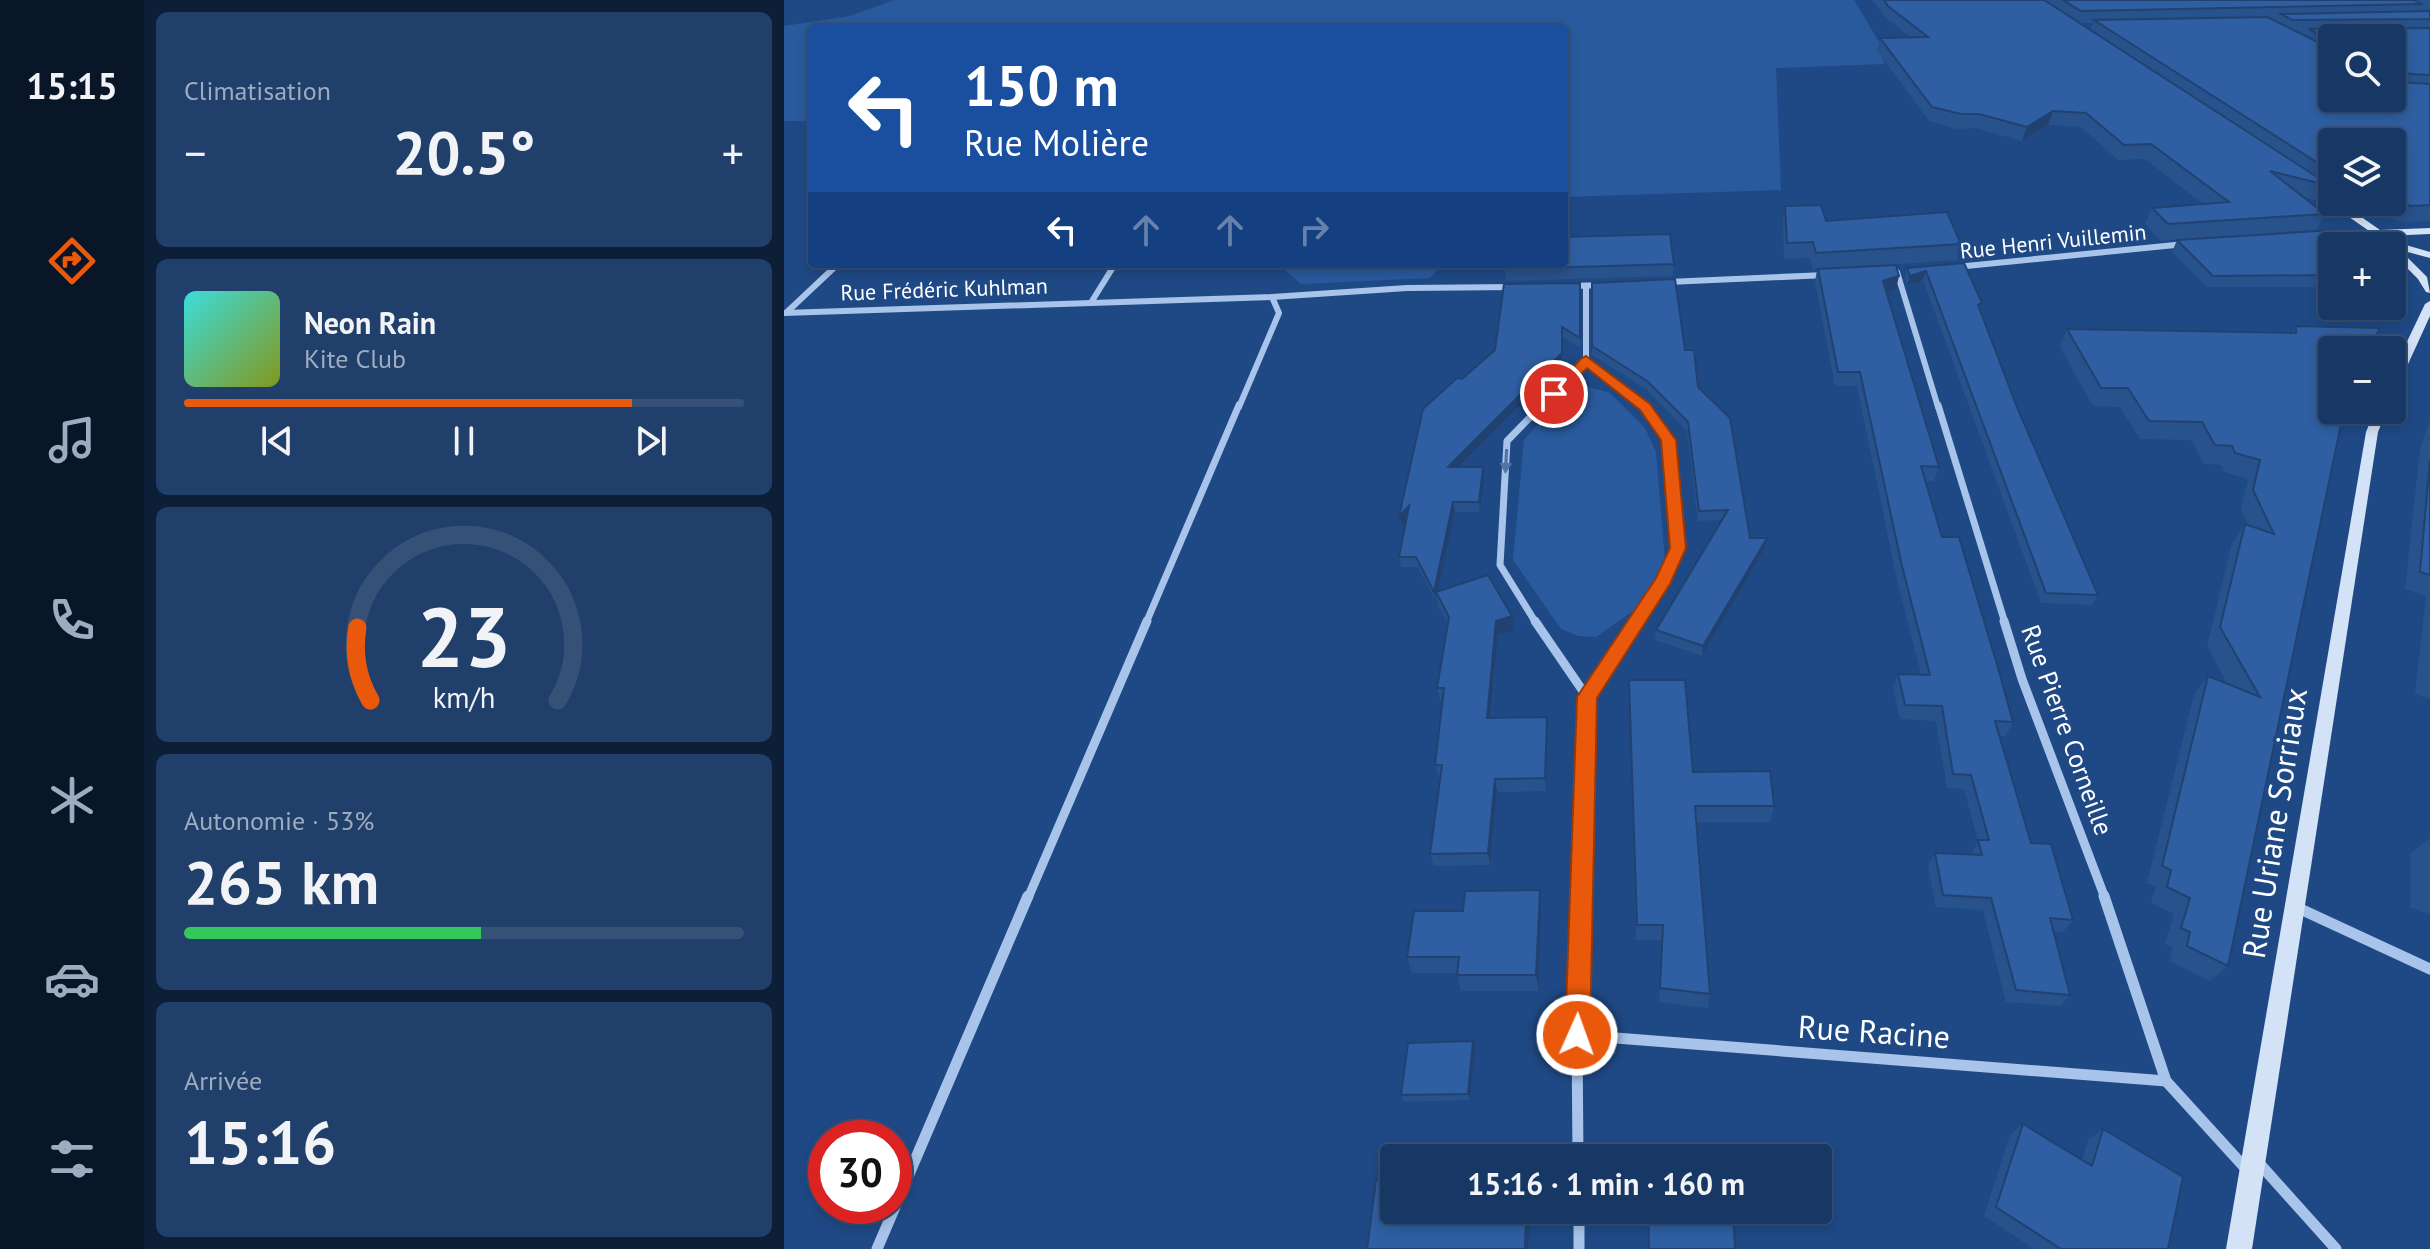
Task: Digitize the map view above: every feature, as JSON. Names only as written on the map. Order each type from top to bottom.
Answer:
[{"type":"street","points":[[2307,184],[2318,191]]},
{"type":"street","points":[[2354,216],[2377,232]]},
{"type":"street","points":[[2400,232],[2430,231]]},
{"type":"street","points":[[2406,235],[2430,245]]},
{"type":"street","name":"Rue Henri Vuillemin","points":[[1943,268],[2189,244]]},
{"type":"street","points":[[2406,249],[2430,255]]},
{"type":"street","points":[[2406,260],[2430,290]]},
{"type":"street","points":[[785,313],[834,268]]},
{"type":"street","points":[[1092,301],[1113,268]]},
{"type":"street","points":[[1881,273],[1912,271]]},
{"type":"street","name":"Rue Pierre Corneille","points":[[1897,272],[2022,679],[2115,925],[2166,1081],[2336,1249]]},
{"type":"street","points":[[1664,283],[1835,275]]},
{"type":"street","points":[[1557,286],[1617,285]]},
{"type":"street","points":[[1586,286],[1586,360],[1507,441],[1500,565],[1522,603],[1587,697]]},
{"type":"street","name":"Rue Frédéric Kuhlman","points":[[785,313],[1272,297],[1407,288],[1528,287]]},
{"type":"street","points":[[877,1249],[1279,313],[1272,297]]},
{"type":"street","points":[[2406,356],[2430,304]]},
{"type":"street","points":[[1578,1144],[1577,1035],[1587,697],[1664,580],[1678,548],[1668,440],[1645,407],[1586,360]]},
{"type":"street","name":"Rue Uriane Sorriaux","points":[[2239,1249],[2375,424]]},
{"type":"street","points":[[2296,907],[2430,969]]},
{"type":"street","name":"Rue Racine","points":[[1577,1035],[2166,1081]]},
{"type":"street","points":[[1579,1224],[1579,1249]]},
{"type":"shaded area","points":[[894,0],[1854,0],[1879,42],[1884,64],[1776,68],[1781,190],[1568,197],[1568,24],[808,24],[808,121],[784,121],[784,26],[850,16]]},
{"type":"shaded area","points":[[1439,268],[1430,278],[1301,284],[1285,270]]},
{"type":"shaded area","points":[[1585,386],[1610,393],[1645,428],[1656,452],[1665,561],[1636,609],[1596,637],[1578,636],[1561,629],[1513,560],[1524,440],[1567,391]]},
{"type":"building","points":[[1884,0],[2044,0],[2318,178],[2318,183],[2270,171],[2318,209],[2318,214],[2168,224],[2152,208],[2229,202],[2151,144],[2124,145],[2086,113],[2053,111],[2027,127],[1979,114],[1961,114],[1932,107],[1880,38],[1928,37]]},
{"type":"building","points":[[2063,0],[2414,0],[2421,4],[2081,11]]},
{"type":"building","points":[[2430,11],[2430,19],[2292,20],[2281,14]]},
{"type":"building","points":[[2267,17],[2318,42],[2318,112],[2406,112],[2406,82],[2430,84],[2430,205],[2406,205],[2406,128],[2318,128],[2318,163],[2094,20]]},
{"type":"building","points":[[2406,28],[2430,28],[2430,75],[2406,73]]},
{"type":"building","points":[[1821,205],[1826,221],[1947,212],[1961,244],[1816,253],[1813,242],[1787,243],[1785,206]]},
{"type":"building","points":[[2335,230],[2338,232],[2318,232],[2318,275],[2213,276],[2177,240]]},
{"type":"building","points":[[1670,234],[1674,264],[1568,267],[1568,237]]},
{"type":"building","points":[[1964,263],[1982,303],[1978,305],[2017,407],[2098,595],[2046,593],[1926,271],[1910,276],[1907,268]]},
{"type":"building","points":[[1896,265],[1899,276],[1883,281],[1939,467],[1921,466],[1942,537],[1959,537],[1998,668],[2013,722],[1995,721],[2031,843],[2051,844],[2073,920],[2050,918],[2070,995],[2016,990],[1991,898],[1943,895],[1935,853],[1982,855],[1978,840],[1989,840],[1971,775],[1953,774],[1942,706],[1905,705],[1898,674],[1930,675],[1902,566],[1860,372],[1838,372],[1818,269]]},
{"type":"building","points":[[1675,279],[1685,350],[1694,350],[1698,387],[1730,418],[1750,538],[1767,538],[1703,646],[1656,630],[1728,510],[1699,511],[1688,422],[1647,381],[1592,346],[1592,283]]},
{"type":"building","points":[[1580,283],[1580,338],[1562,327],[1562,353],[1448,467],[1483,467],[1479,502],[1453,502],[1434,592],[1416,557],[1399,557],[1409,506],[1399,516],[1423,409],[1457,378],[1462,379],[1495,350],[1504,284]]},
{"type":"building","points":[[2296,326],[2380,328],[2376,336],[2318,336],[2318,424],[2341,424],[2228,966],[2187,946],[2190,932],[2181,928],[2190,898],[2167,887],[2171,870],[2162,866],[2208,676],[2260,697],[2220,627],[2245,524],[2274,534],[2253,490],[2260,460],[2235,453],[2232,446],[2215,445],[2202,422],[2149,421],[2128,388],[2101,388],[2067,329],[2296,333]]},
{"type":"building","points":[[2430,460],[2430,575],[2420,572]]},
{"type":"building","points":[[1488,575],[1512,616],[1496,621],[1487,718],[1547,717],[1545,778],[1495,779],[1488,853],[1430,854],[1442,765],[1435,765],[1444,688],[1437,688],[1449,617],[1436,592]]},
{"type":"building","points":[[1629,680],[1685,680],[1693,772],[1770,771],[1774,806],[1695,806],[1710,994],[1660,988],[1663,925],[1637,925]]},
{"type":"building","points":[[1540,890],[1536,975],[1457,975],[1459,957],[1407,957],[1414,911],[1463,911],[1465,891]]},
{"type":"building","points":[[1473,1041],[1468,1094],[1401,1095],[1408,1043]]},
{"type":"building","points":[[2023,1124],[2092,1166],[2103,1129],[2183,1177],[2168,1249],[2061,1249],[1996,1207]]},
{"type":"building","points":[[1376,1180],[1380,1180],[1380,1224],[1526,1224],[1525,1249],[1367,1249]]},
{"type":"building","points":[[1648,1224],[1734,1224],[1735,1249],[1649,1249]]},
{"type":"route","points":[[1554,394],[1586,360],[1645,407],[1668,440],[1678,548],[1664,580],[1587,697],[1577,1035]]}]
